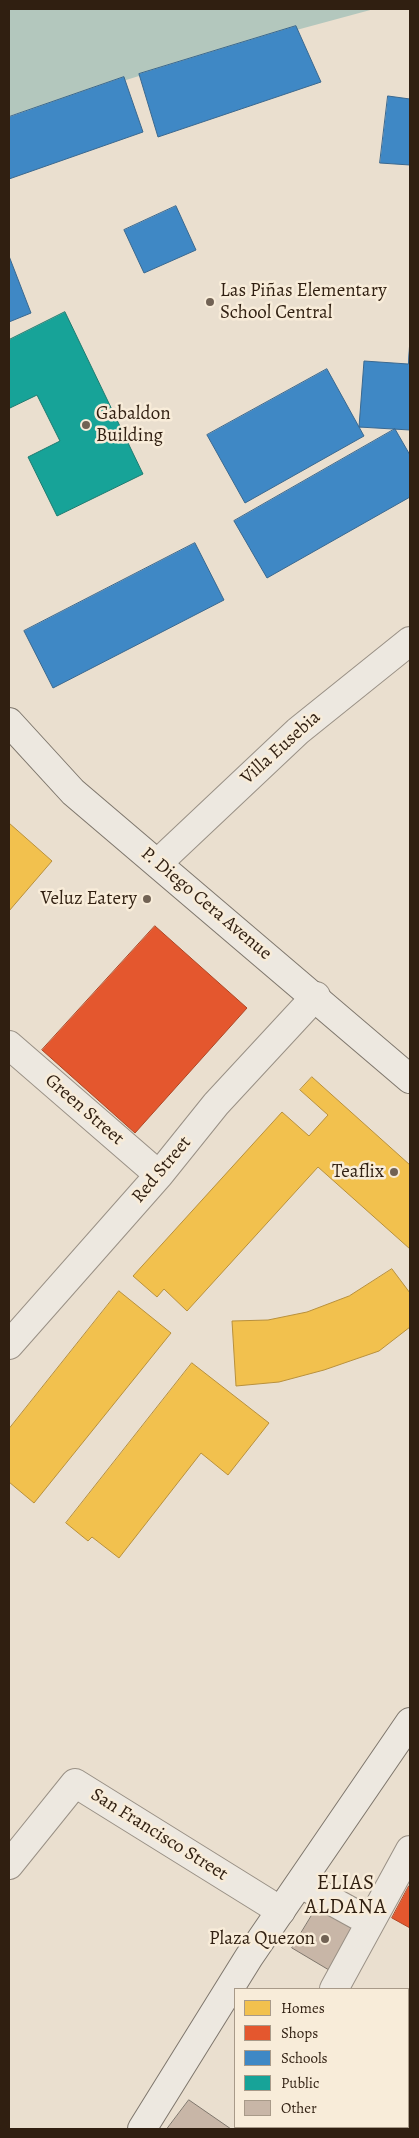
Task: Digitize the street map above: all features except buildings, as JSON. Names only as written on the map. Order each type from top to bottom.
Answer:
[{"type":"street","name":"Villa Eusebia","points":[[158,863],[298,730],[410,641]]},
{"type":"street","name":"P. Diego Cera Avenue","points":[[9,722],[73,792],[316,996],[410,1079]]},
{"type":"street","name":"Red Street","points":[[9,1345],[159,1175],[216,1104],[316,996]]},
{"type":"street","name":"Green Street","points":[[9,1044],[159,1175]]},
{"type":"street","points":[[142,2129],[249,1957],[301,1884],[410,1722]]},
{"type":"street","name":"San Francisco Street","points":[[9,1865],[76,1783],[281,1911]]},
{"type":"street","points":[[335,1988],[410,1850]]},
{"type":"street","points":[[301,1884],[370,1922]]},
{"type":"shaded area","points":[[9,9],[374,9],[230,48],[9,116]]},
{"type":"place","name":"Las Piñas Elementary School Central","points":[[210,302]]},
{"type":"place","name":"Gabaldon Building","points":[[86,425]]},
{"type":"place","name":"Veluz Eatery","points":[[147,899]]},
{"type":"place","name":"Teaflix","points":[[394,1172]]},
{"type":"place","name":"Plaza Quezon","points":[[325,1939]]},
{"type":"district","name":"ELIAS ALDANA","points":[[346,1896]]}]
